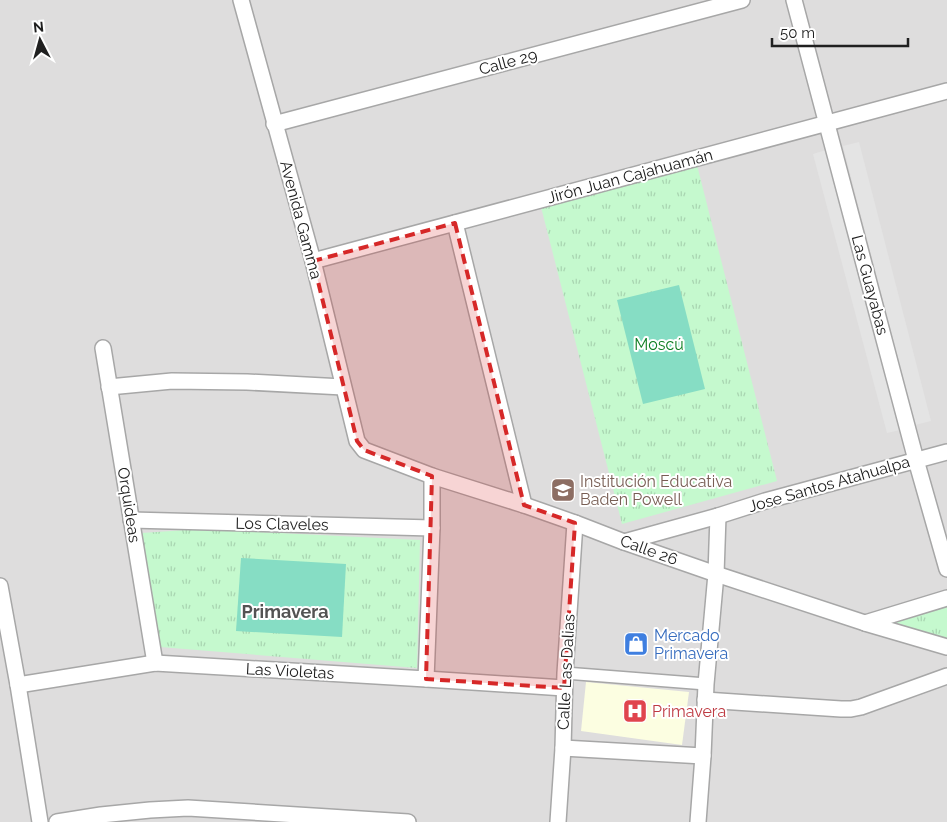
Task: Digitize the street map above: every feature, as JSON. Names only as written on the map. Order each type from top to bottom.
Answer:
[{"type":"street","name":"Avenida Gamma","points":[[241,0],[313,261],[357,440]]},
{"type":"street","name":"Calle 29","points":[[274,124],[742,0]]},
{"type":"street","name":"Las Guayabas","points":[[794,0],[916,460],[947,569]]},
{"type":"street","name":"Jirón Juan Cajahuamán","points":[[313,261],[947,91]]},
{"type":"street","points":[[455,223],[524,505]]},
{"type":"street","name":"Orquideas","points":[[103,348],[155,663]]},
{"type":"street","points":[[109,387],[172,381],[247,382],[343,387]]},
{"type":"street","name":"Calle 26","points":[[357,440],[364,450],[432,476],[575,522],[624,542],[716,574],[865,623],[947,647]]},
{"type":"street","name":"Jose Santos Atahualpa","points":[[624,542],[765,501],[947,452]]},
{"type":"street","points":[[426,679],[432,528],[432,476]]},
{"type":"street","points":[[698,822],[706,684],[716,574],[718,516]]},
{"type":"street","name":"Los Claveles","points":[[131,520],[432,528]]},
{"type":"street","name":"Calle Las Dalias","points":[[558,822],[563,748],[564,688],[575,522]]},
{"type":"street","points":[[0,586],[40,822]]},
{"type":"street","points":[[865,623],[947,598]]},
{"type":"street","name":"Las Violetas","points":[[18,685],[155,663],[564,688]]},
{"type":"street","points":[[565,672],[706,684]]},
{"type":"street","points":[[705,700],[851,709],[947,676]]},
{"type":"street","points":[[563,748],[703,756]]},
{"type":"street","points":[[58,822],[140,811],[189,815],[408,822]]},
{"type":"highlighted area","points":[[455,223],[524,505],[575,523],[564,688],[426,679],[432,476],[364,450],[357,441],[313,261]]},
{"type":"shaded area","points":[[0,0],[947,0],[947,822],[0,822]]},
{"type":"shaded area","points":[[859,142],[931,421],[915,425],[843,146]]},
{"type":"shaded area","points":[[826,150],[900,430],[887,433],[813,154]]},
{"type":"shaded area","name":"Primavera","points":[[586,682],[689,692],[682,745],[581,731]]},
{"type":"green space","name":"Moscú","points":[[697,165],[777,481],[622,524],[541,207]]},
{"type":"green space","points":[[679,285],[705,389],[643,404],[617,300]]},
{"type":"green space","points":[[200,529],[420,540],[417,668],[160,647],[142,533]]},
{"type":"green space","points":[[241,558],[346,564],[342,637],[236,631]]},
{"type":"green space","points":[[947,607],[947,642],[893,621]]},
{"type":"place","name":"Institución Educativa Baden Powell","points":[[563,490]]},
{"type":"place","name":"Mercado Primavera","points":[[636,644]]},
{"type":"place","name":"Primavera","points":[[635,711]]},
{"type":"district","name":"Primavera","points":[[285,611]]}]
